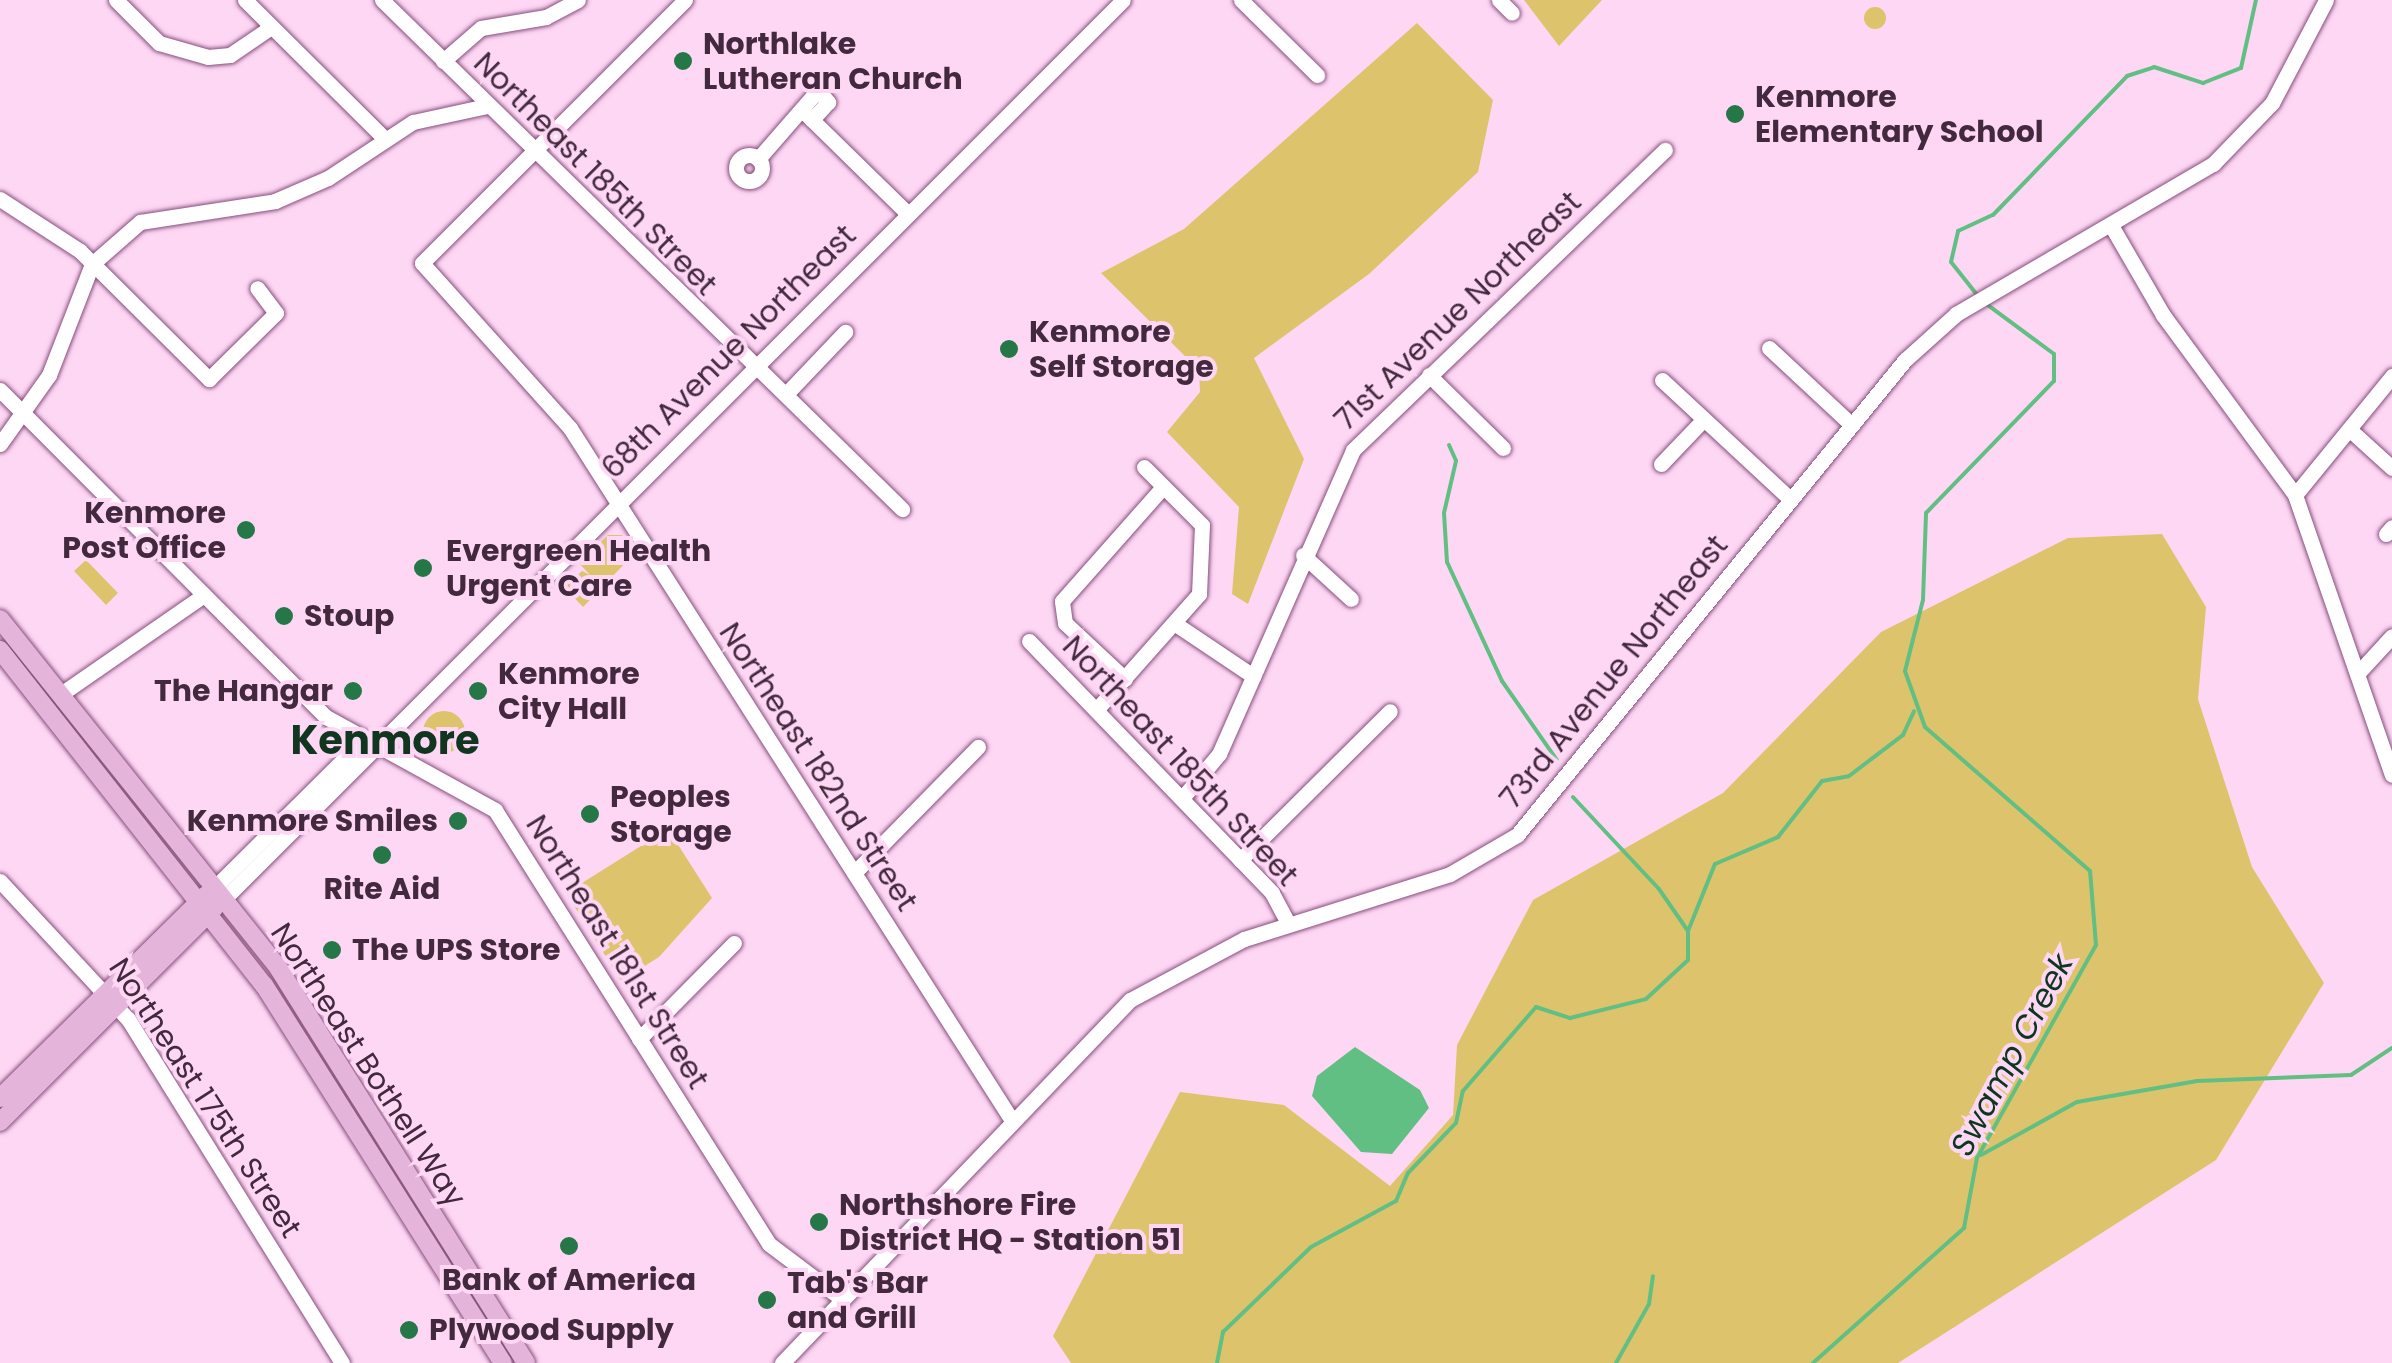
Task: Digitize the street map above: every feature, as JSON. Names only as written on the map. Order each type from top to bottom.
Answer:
[{"type":"main road","name":"Northeast Bothell Way","points":[[0,619],[61,694],[212,900],[503,1363]]},
{"type":"main road","points":[[0,634],[39,684],[61,694]]},
{"type":"main road","name":"Northeast Bothell Way","points":[[0,650],[212,900],[279,969],[526,1363]]},
{"type":"main road","name":"68th Avenue Northeast","points":[[0,1098],[212,900]]},
{"type":"main road","name":"68th Avenue Northeast","points":[[0,1122],[112,996]]},
{"type":"street","points":[[116,0],[159,43],[208,57],[230,55],[271,27]]},
{"type":"street","points":[[245,0],[382,136]]},
{"type":"street","name":"Northeast 185th Street","points":[[382,0],[754,371],[786,394],[902,509]]},
{"type":"street","points":[[443,61],[481,28],[546,17],[578,0]]},
{"type":"street","points":[[528,148],[685,0]]},
{"type":"street","name":"68th Avenue Northeast","points":[[212,900],[754,371],[1123,0]]},
{"type":"street","points":[[1240,0],[1317,75]]},
{"type":"street","points":[[1499,0],[1512,14]]},
{"type":"street","name":"73rd Avenue Northeast","points":[[782,1363],[1011,1119],[1130,1000],[1287,921],[1450,874],[1501,848],[1930,334],[1970,306],[2112,227],[2247,132],[2288,78],[2326,0]]},
{"type":"street","points":[[0,444],[26,415],[92,264],[140,222],[274,201],[328,178],[382,136],[487,106]]},
{"type":"street","points":[[758,159],[808,116],[908,214]]},
{"type":"street","name":"Northeast 182nd Street","points":[[528,148],[422,263],[545,394],[1011,1119]]},
{"type":"street","name":"71st Avenue Northeast","points":[[1183,797],[1219,754],[1336,474],[1429,376],[1665,150]]},
{"type":"street","points":[[0,200],[92,264],[209,380],[276,313],[257,288]]},
{"type":"street","points":[[2112,227],[2163,315],[2295,495],[2388,752],[2392,774]]},
{"type":"street","points":[[786,394],[845,332]]},
{"type":"street","points":[[1769,348],[1852,425]]},
{"type":"street","points":[[1429,376],[1503,448]]},
{"type":"street","points":[[2295,495],[2392,376]]},
{"type":"street","points":[[1662,380],[1791,500]]},
{"type":"street","name":"Northeast 181st Street","points":[[0,390],[308,702],[495,810],[769,1244],[842,1300]]},
{"type":"street","points":[[1661,464],[1704,419]]},
{"type":"street","points":[[2349,429],[2392,468]]},
{"type":"street","points":[[1097,708],[1180,621],[1199,594],[1202,525],[1144,467]]},
{"type":"street","points":[[1125,679],[1060,608],[1163,487]]},
{"type":"street","points":[[1303,554],[1350,599]]},
{"type":"street","points":[[61,694],[204,595]]},
{"type":"street","points":[[1180,621],[1255,671]]},
{"type":"street","points":[[2358,673],[2392,636]]},
{"type":"street","name":"Northeast 185th Street","points":[[1029,642],[1183,797],[1240,860],[1287,921]]},
{"type":"street","points":[[1240,860],[1390,710]]},
{"type":"street","points":[[854,873],[978,747]]},
{"type":"street","name":"Northeast 175th Street","points":[[0,880],[112,996],[342,1363]]},
{"type":"street","points":[[640,1039],[734,943]]},
{"type":"shaded area","points":[[1524,0],[1602,0],[1559,46]]},
{"type":"shaded area","points":[[1875,7],[1883,10],[1883,26],[1875,29],[1867,26],[1864,18],[1867,10]]},
{"type":"shaded area","points":[[1417,23],[1493,100],[1478,172],[1369,274],[1254,358],[1304,459],[1248,604],[1232,594],[1239,507],[1167,432],[1200,392],[1199,370],[1101,273],[1184,229]]},
{"type":"shaded area","points":[[2162,534],[2206,607],[2198,699],[2252,867],[2324,983],[2216,1160],[1898,1363],[1071,1363],[1053,1336],[1180,1092],[1284,1105],[1390,1186],[1453,1115],[1457,1045],[1533,900],[1723,793],[1881,632],[2068,538]]},
{"type":"shaded area","points":[[608,535],[622,535],[634,554],[583,607],[564,587],[582,571],[590,575],[579,563]]},
{"type":"shaded area","points":[[86,560],[118,593],[106,605],[74,571]]},
{"type":"shaded area","points":[[444,711],[459,717],[465,732],[459,747],[444,753],[429,747],[423,732],[429,717]]},
{"type":"shaded area","points":[[668,829],[712,898],[659,957],[621,981],[566,893]]},
{"type":"shaded area","points":[[1355,1047],[1420,1090],[1429,1108],[1392,1154],[1361,1152],[1312,1096],[1317,1076]]},
{"type":"waterway","name":"Swamp Creek","points":[[1978,296],[1951,262],[1958,231],[1993,215],[2127,76],[2154,67],[2203,83],[2241,68],[2256,0]]},
{"type":"waterway","name":"Swamp Creek","points":[[1813,1363],[1964,1228],[1977,1158],[2096,945],[2090,871],[1925,727],[1905,671],[1923,600],[1926,513],[2054,381],[2054,354],[1985,303]]},
{"type":"waterway","points":[[1449,445],[1456,461],[1444,513],[1447,562],[1502,681],[1557,760]]},
{"type":"waterway","points":[[1688,931],[1715,864],[1778,837],[1822,781],[1849,776],[1903,735],[1914,711]]},
{"type":"waterway","points":[[1217,1363],[1223,1332],[1311,1247],[1396,1201],[1408,1173],[1456,1123],[1463,1091],[1536,1007],[1570,1018],[1646,999],[1688,960],[1688,931],[1659,889],[1573,797]]},
{"type":"waterway","points":[[1981,1155],[2077,1102],[2197,1081],[2351,1075],[2392,1048]]},
{"type":"waterway","points":[[1616,1363],[1649,1304],[1653,1276]]},
{"type":"place","name":"Northlake Lutheran Church","points":[[683,61]]},
{"type":"place","name":"Kenmore Elementary School","points":[[1735,114]]},
{"type":"place","name":"Kenmore Self Storage","points":[[1009,349]]},
{"type":"place","name":"Kenmore Post Office","points":[[246,530]]},
{"type":"place","name":"Evergreen Health Urgent Care","points":[[423,568]]},
{"type":"place","name":"Stoup","points":[[284,616]]},
{"type":"place","name":"The Hangar","points":[[353,691]]},
{"type":"place","name":"Kenmore City Hall","points":[[478,691]]},
{"type":"place","name":"Peoples Storage","points":[[590,814]]},
{"type":"place","name":"Kenmore Smiles","points":[[458,821]]},
{"type":"place","name":"Rite Aid","points":[[382,855]]},
{"type":"place","name":"The UPS Store","points":[[332,950]]},
{"type":"place","name":"Northshore Fire District HQ - Station 51","points":[[819,1222]]},
{"type":"place","name":"Bank of America","points":[[569,1246]]},
{"type":"place","name":"Tab's Bar and Grill","points":[[767,1300]]},
{"type":"place","name":"Plywood Supply","points":[[409,1330]]},
{"type":"district","name":"Kenmore","points":[[385,740]]}]
